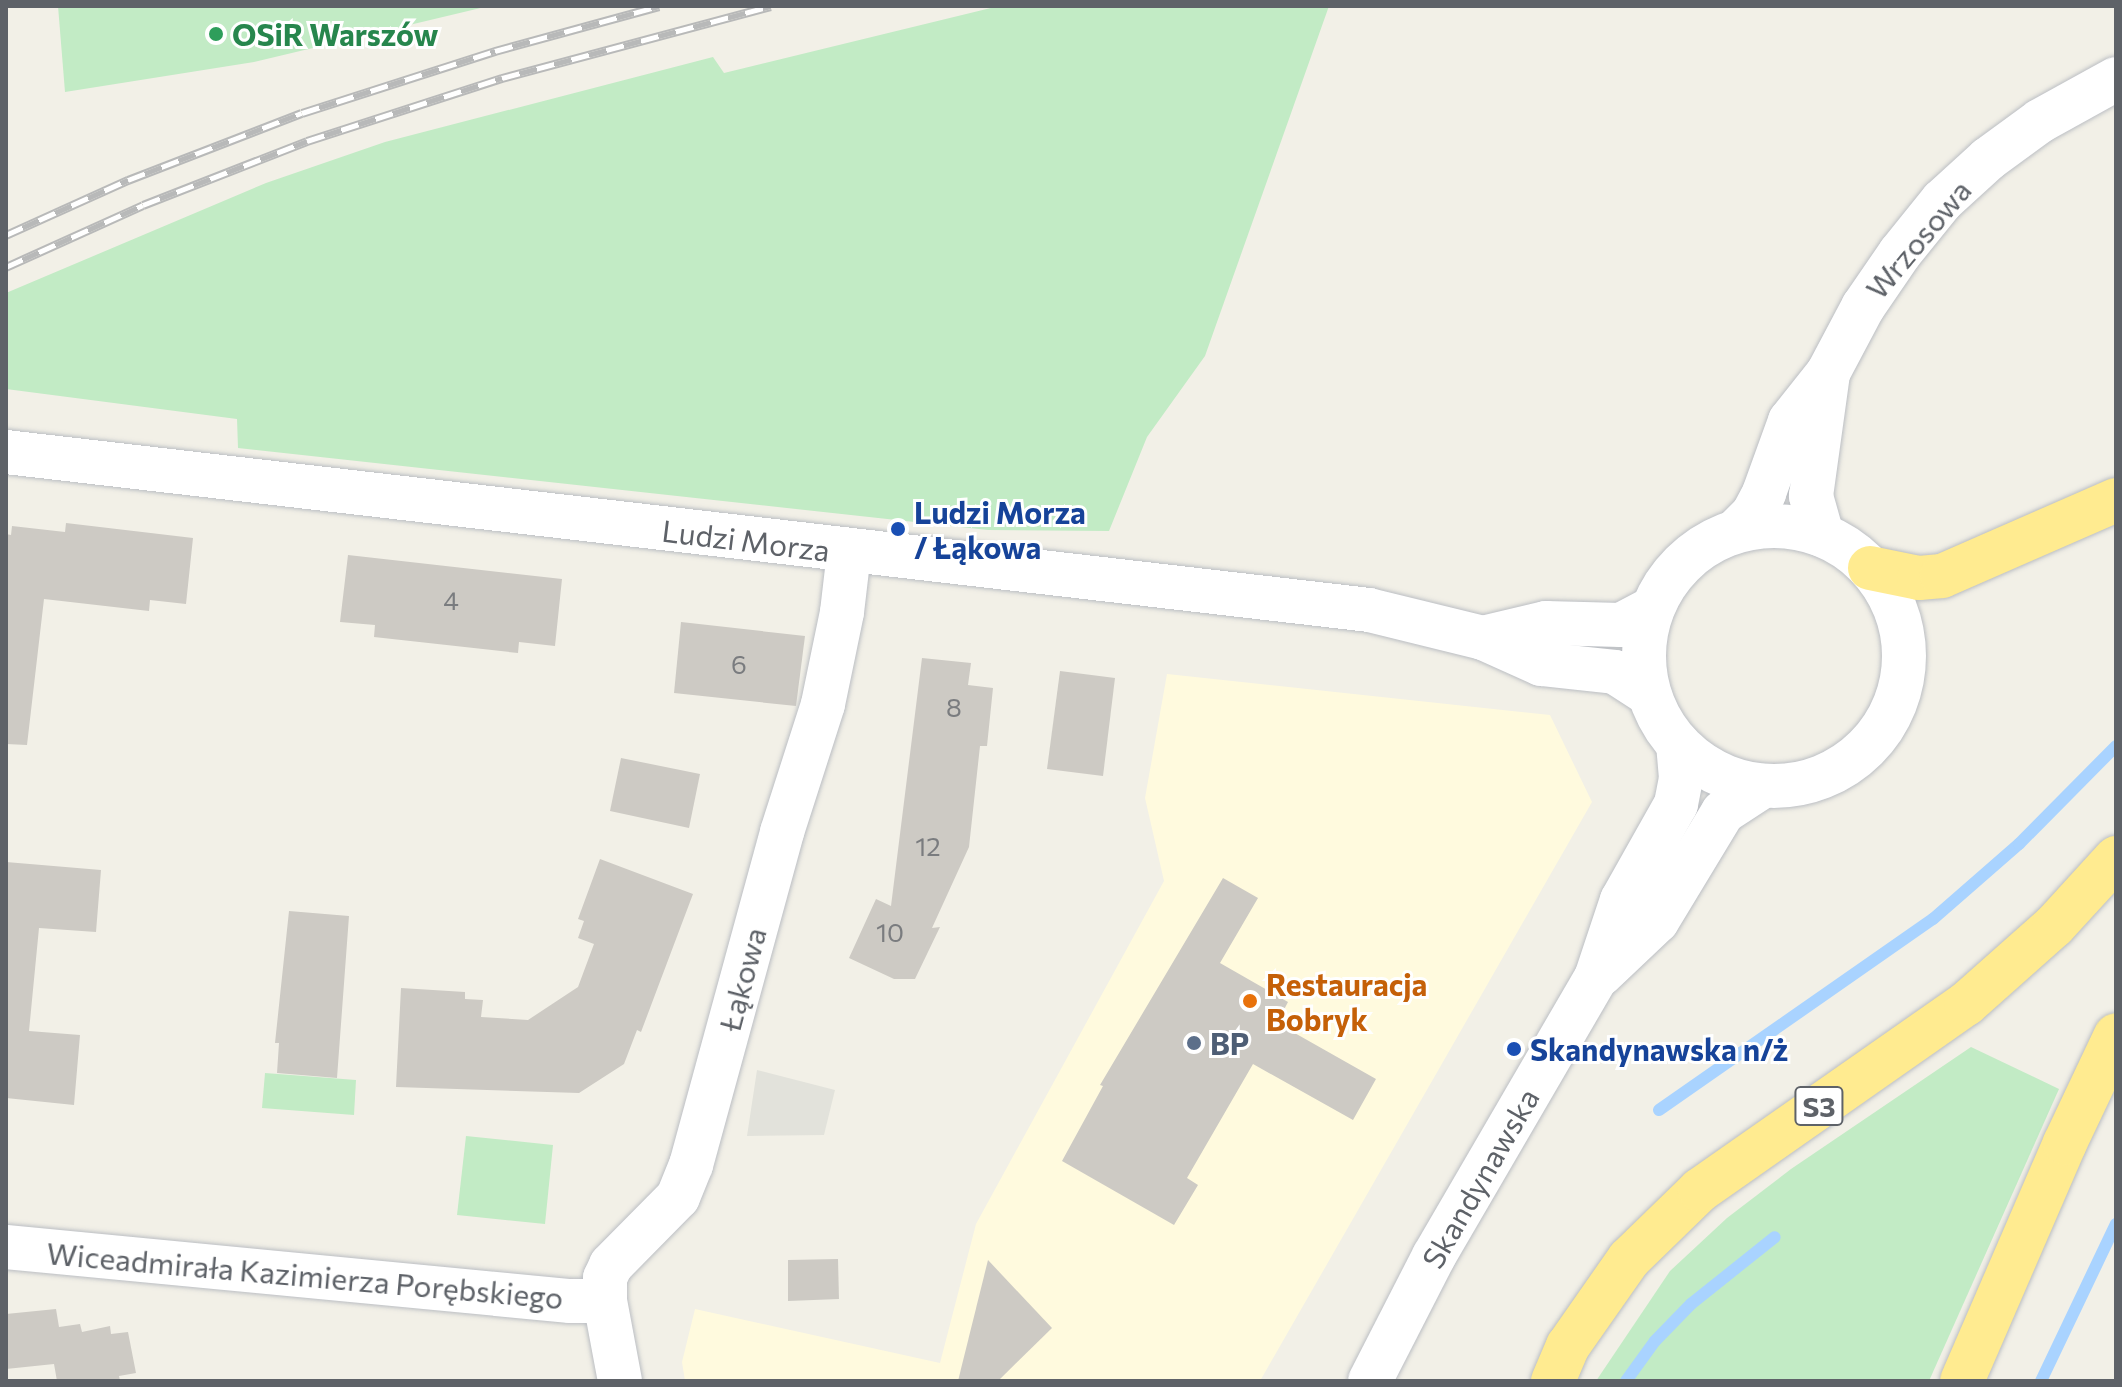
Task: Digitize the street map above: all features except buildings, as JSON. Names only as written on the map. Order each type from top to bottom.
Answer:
[{"type":"highway","points":[[1870,568],[1919,578],[1942,576],[2116,500]]},
{"type":"highway","name":"S3","points":[[1553,1381],[1568,1346],[1629,1259],[1700,1190],[1966,1004],[2054,926],[2116,858]]},
{"type":"highway","points":[[1962,1381],[2065,1143],[2116,1035]]},
{"type":"street","name":"Wrzosowa","points":[[1736,531],[1753,514],[1764,493],[1790,421],[1828,373],[1863,307],[1900,253],[1942,201],[1988,159],[2040,121],[2116,79]]},
{"type":"street","name":"Wrzosowa","points":[[1822,535],[1811,496],[1828,373]]},
{"type":"street","name":"Ludzi Morza","points":[[6,452],[1369,610],[1483,638],[1541,664],[1615,672],[1649,694]]},
{"type":"street","points":[[1765,526],[1794,527],[1822,535],[1847,549],[1870,568],[1887,591],[1898,618],[1904,647],[1902,676],[1895,704],[1881,730],[1862,752],[1838,769],[1812,781],[1763,786],[1726,777],[1699,763],[1678,744],[1660,721],[1649,694],[1644,665],[1645,636],[1653,608],[1666,582],[1685,560],[1709,543],[1736,531],[1765,526]]},
{"type":"street","name":"Łąkowa","points":[[620,1381],[605,1301],[605,1278],[611,1265],[678,1197],[691,1165],[782,832],[823,704],[839,631],[849,552]]},
{"type":"street","name":"Ludzi Morza","points":[[1483,638],[1546,623],[1621,625],[1653,608]]},
{"type":"street","name":"Skandynawska","points":[[1370,1381],[1434,1256],[1596,978],[1622,900],[1676,804],[1681,778],[1678,744]]},
{"type":"street","name":"Skandynawska","points":[[1596,978],[1657,921],[1723,812],[1763,786]]},
{"type":"street","name":"Wiceadmirała Kazimierza Porębskiego","points":[[6,1247],[570,1301],[605,1301]]},
{"type":"shaded area","points":[[1167,674],[1550,715],[1592,802],[1260,1381],[685,1381],[682,1362],[695,1309],[940,1363],[976,1224],[1164,881],[1145,798]]},
{"type":"shaded area","points":[[757,1070],[835,1090],[824,1135],[747,1136]]},
{"type":"green space","name":"OSiR Warszów","points":[[58,6],[489,6],[254,62],[65,92]]},
{"type":"green space","points":[[999,6],[1329,6],[1205,356],[1147,437],[1109,531],[988,530],[238,448],[237,419],[6,389],[6,293],[266,183],[385,142],[713,57],[724,73]]},
{"type":"green space","points":[[1971,1047],[2059,1089],[1929,1381],[1596,1381],[1670,1271],[1727,1218],[1791,1169]]},
{"type":"green space","points":[[265,1073],[356,1080],[354,1115],[262,1108]]},
{"type":"green space","points":[[466,1136],[553,1145],[545,1224],[457,1215]]},
{"type":"waterway","points":[[1659,1110],[1933,919],[2019,844],[2116,746]]},
{"type":"waterway","points":[[2041,1381],[2116,1224]]},
{"type":"waterway","points":[[1626,1381],[1655,1341],[1691,1304],[1775,1237]]},
{"type":"railway","points":[[6,235],[128,180],[302,113],[495,51],[659,6]]},
{"type":"railway","points":[[6,267],[143,205],[307,141],[502,78],[770,6]]},
{"type":"place","name":"OSiR Warszów","points":[[216,34]]},
{"type":"place","name":"Ludzi Morza / Łąkowa","points":[[898,529]]},
{"type":"place","name":"Restauracja Bobryk","points":[[1250,1001]]},
{"type":"place","name":"BP","points":[[1194,1043]]},
{"type":"place","name":"Skandynawska n/ż","points":[[1514,1049]]}]
